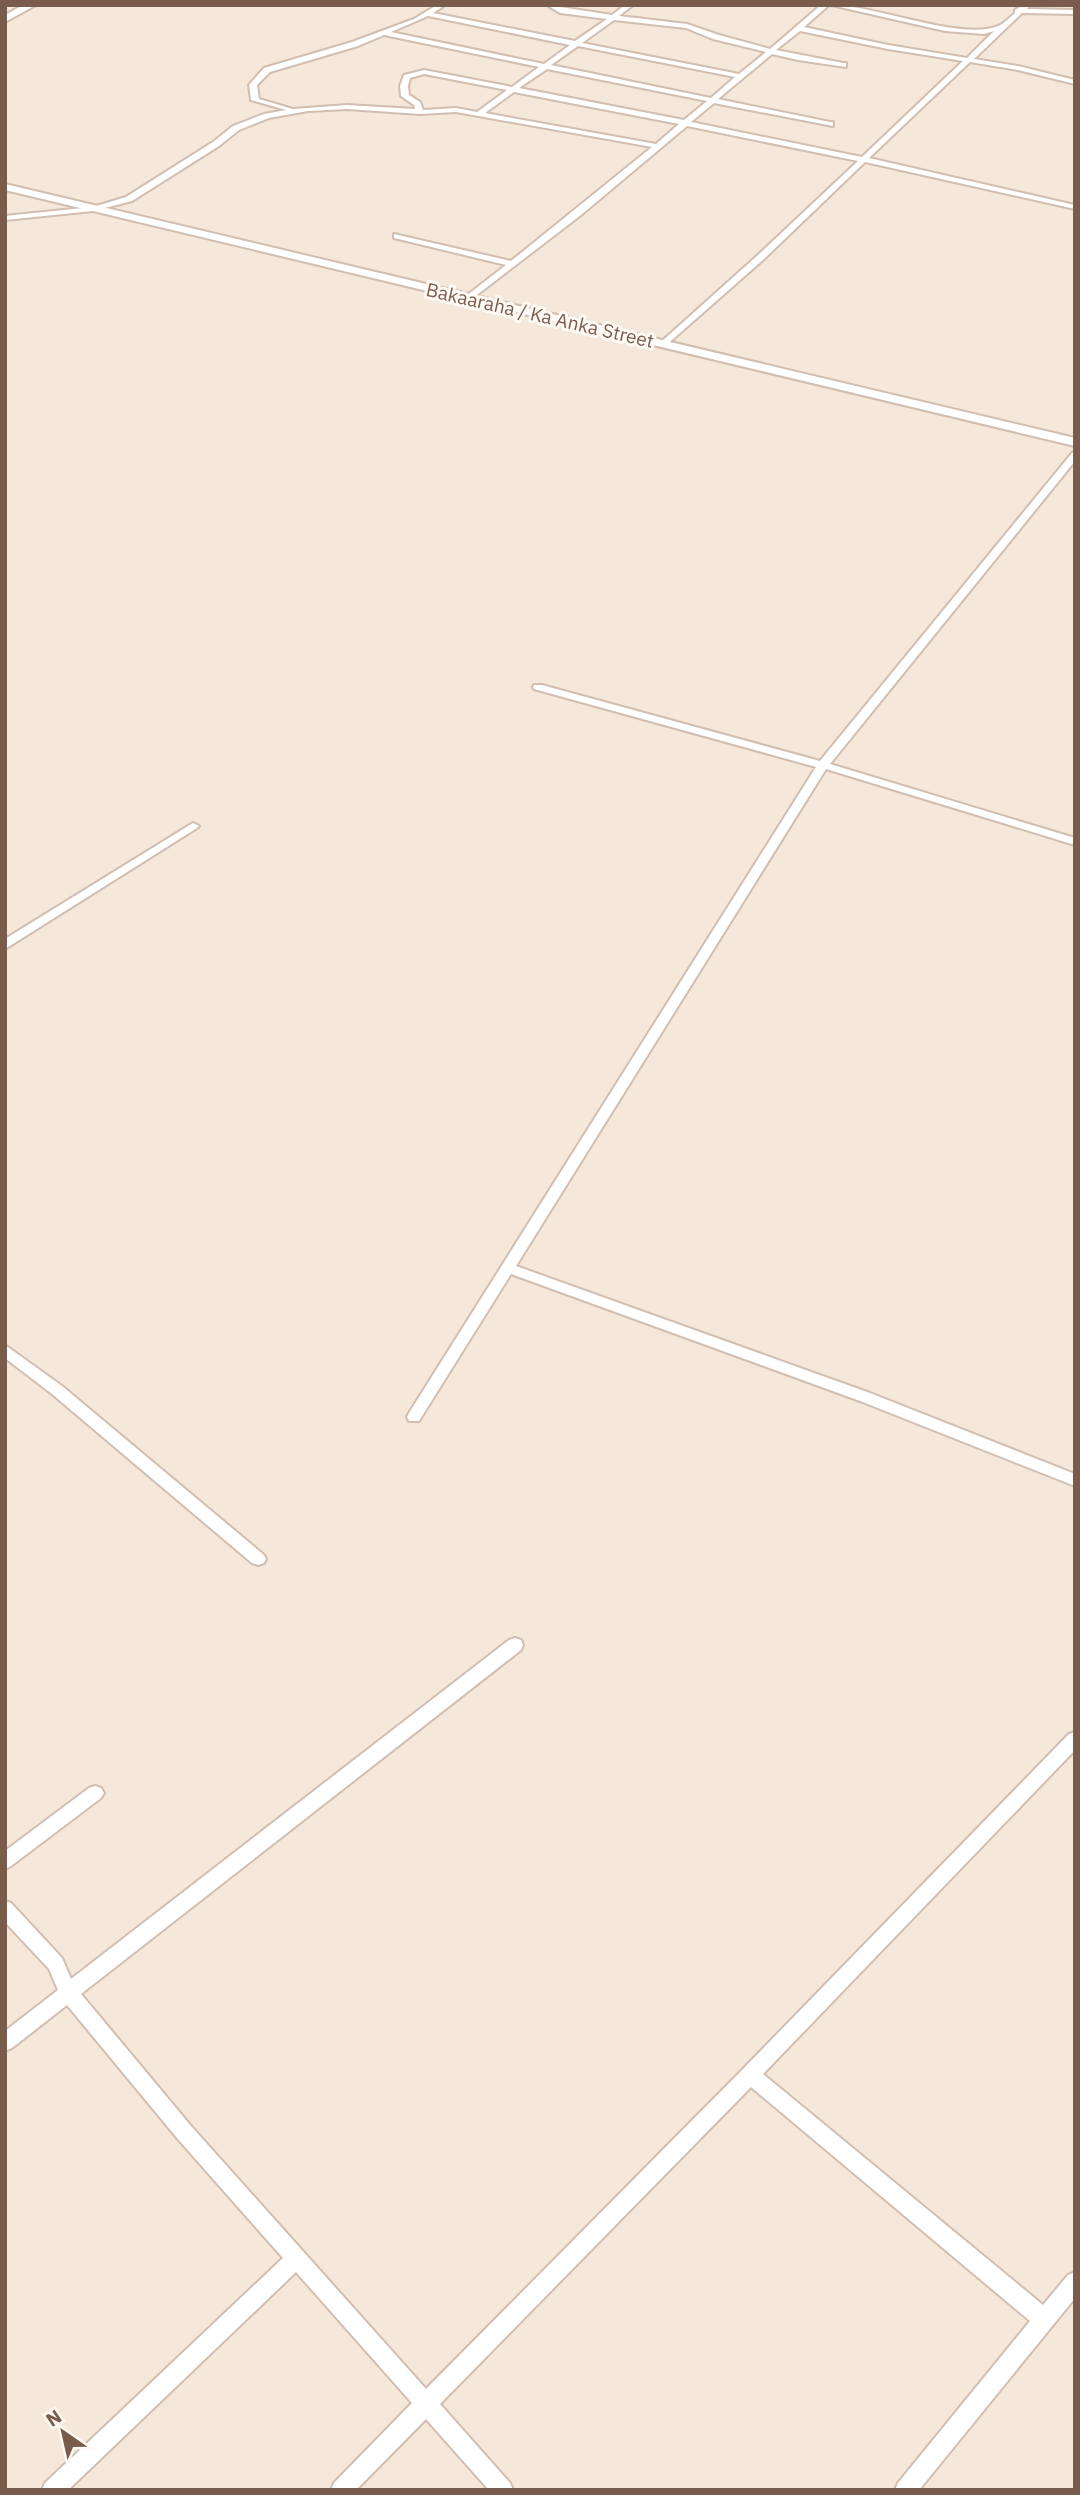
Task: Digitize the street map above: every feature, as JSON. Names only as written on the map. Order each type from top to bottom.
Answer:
[{"type":"street","points":[[5,19],[31,5]]},
{"type":"street","points":[[442,5],[383,33],[267,70],[253,85],[255,100],[283,108],[347,107],[420,112],[442,109],[657,146]]},
{"type":"street","points":[[550,5],[560,11],[687,26],[716,37],[772,49],[798,58],[843,65]]},
{"type":"street","points":[[479,114],[630,5]]},
{"type":"street","points":[[469,298],[826,5]]},
{"type":"street","points":[[834,5],[946,29],[985,32],[1003,27]]},
{"type":"street","points":[[664,344],[1027,5]]},
{"type":"street","points":[[1017,12],[1075,12]]},
{"type":"street","points":[[427,14],[740,76]]},
{"type":"street","points":[[798,28],[871,44],[1018,68],[1075,82]]},
{"type":"street","points":[[383,33],[830,124]]},
{"type":"street","points":[[420,112],[417,104],[405,96],[404,86],[407,77],[424,72],[863,160],[1075,207]]},
{"type":"street","points":[[5,218],[93,209],[129,199],[216,144],[236,128],[267,116],[308,109]]},
{"type":"street","name":"Bakaaraha / Ka Anka Street","points":[[5,187],[1075,442]]},
{"type":"street","points":[[397,236],[512,264]]},
{"type":"street","points":[[414,1417],[823,765],[1075,455]]},
{"type":"street","points":[[538,687],[823,765],[1075,842]]},
{"type":"street","points":[[5,945],[193,826]]},
{"type":"street","points":[[508,1268],[865,1397],[1075,1480]]},
{"type":"street","points":[[5,1350],[57,1390],[258,1559]]},
{"type":"street","points":[[5,2042],[515,1646]]},
{"type":"street","points":[[341,2490],[750,2075],[1075,1739]]},
{"type":"street","points":[[5,1861],[95,1793]]},
{"type":"street","points":[[5,1909],[56,1964],[67,1992],[184,2132],[503,2490]]},
{"type":"street","points":[[750,2075],[1044,2319]]},
{"type":"street","points":[[52,2490],[296,2259]]},
{"type":"street","points":[[905,2490],[1075,2282]]},
{"type":"shaded area","points":[[5,5],[1075,5],[1075,2490],[5,2490]]}]
